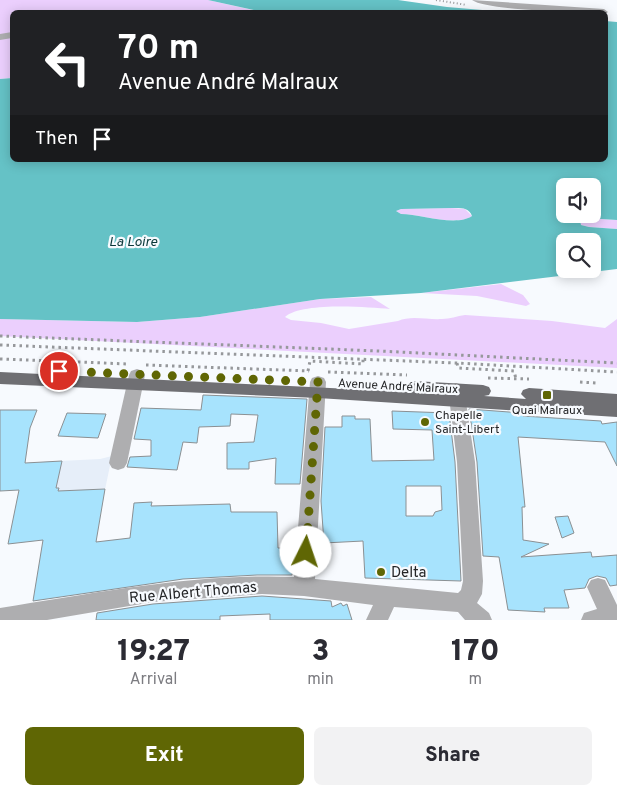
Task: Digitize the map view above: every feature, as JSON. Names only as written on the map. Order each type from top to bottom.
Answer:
[{"type":"main road","name":"Avenue André Malraux","points":[[0,368],[136,380]]},
{"type":"main road","name":"Avenue André Malraux","points":[[0,378],[315,382],[617,411]]},
{"type":"main road","name":"Avenue André Malraux","points":[[457,395],[617,400]]},
{"type":"street","points":[[476,0],[496,4],[570,10]]},
{"type":"street","points":[[118,463],[136,380]]},
{"type":"street","points":[[304,587],[315,382]]},
{"type":"street","points":[[457,395],[466,462],[473,581],[471,594],[463,603],[481,620]]},
{"type":"street","name":"Rue Albert Thomas","points":[[0,618],[153,594],[262,585],[304,587],[388,597],[463,603]]},
{"type":"street","points":[[598,587],[607,617]]},
{"type":"street","points":[[377,620],[388,597]]},
{"type":"path","points":[[0,336],[369,350],[617,363]]},
{"type":"path","points":[[0,345],[457,363],[617,372]]},
{"type":"path","points":[[315,382],[310,361],[363,364],[363,360]]},
{"type":"path","points":[[457,363],[458,368],[514,370],[516,379]]},
{"type":"shaded area","points":[[0,0],[208,0],[252,10],[10,10],[10,78],[0,79]]},
{"type":"shaded area","points":[[401,209],[465,209],[472,216],[465,219],[448,220],[401,214],[396,211]]},
{"type":"shaded area","points":[[601,219],[617,220],[617,229],[581,225],[581,223],[601,223]]},
{"type":"shaded area","points":[[501,284],[523,295],[530,304],[526,306],[477,296],[421,293]]},
{"type":"shaded area","points":[[371,297],[390,309],[319,307],[293,312],[285,317],[291,320],[321,323],[349,329],[408,318],[445,319],[465,315],[552,321],[605,328],[617,319],[617,368],[0,336],[0,319],[137,322],[200,317],[320,299]]},
{"type":"shaded area","points":[[112,456],[102,504],[34,508],[41,462],[100,459]]},
{"type":"water","points":[[208,0],[398,0],[482,10],[254,10]]},
{"type":"water","name":"La Loire","points":[[608,21],[617,22],[617,220],[601,219],[601,178],[556,178],[556,223],[581,223],[581,225],[589,227],[617,229],[617,269],[601,271],[601,233],[556,233],[556,276],[421,293],[320,299],[200,317],[137,322],[0,319],[0,79],[10,78],[10,162],[608,162]],"holes":[[[461,208],[472,216],[457,220],[401,214],[396,211],[401,209]]]},
{"type":"building","points":[[203,395],[307,399],[300,484],[275,484],[276,458],[249,462],[249,469],[227,469],[227,443],[254,442],[258,415],[231,414],[230,426],[199,427],[197,443],[183,442],[177,470],[127,467],[130,457],[151,456],[151,440],[134,439],[141,408],[201,410]]},
{"type":"building","points":[[469,409],[522,413],[523,416],[601,421],[602,424],[617,422],[617,466],[605,442],[518,437],[525,507],[522,507],[523,540],[549,544],[521,557],[591,552],[592,557],[617,555],[617,585],[610,586],[606,578],[597,576],[589,579],[585,588],[564,590],[569,608],[544,608],[545,612],[508,610],[499,557],[483,556],[477,462]]},
{"type":"building","points":[[0,410],[37,410],[30,428],[25,463],[62,461],[56,488],[59,488],[58,491],[105,489],[96,542],[130,538],[134,503],[152,502],[151,506],[230,504],[231,512],[277,512],[278,548],[294,548],[292,575],[183,579],[33,601],[43,540],[8,544],[19,490],[0,491]]},
{"type":"building","points":[[392,411],[449,413],[455,462],[461,581],[365,578],[363,541],[324,543],[321,501],[325,427],[342,427],[342,416],[355,416],[355,419],[370,419],[372,461],[434,460],[432,430],[393,429]],"holes":[[[406,486],[441,486],[442,510],[435,512],[433,516],[406,516]]]},
{"type":"building","points":[[67,413],[106,414],[98,438],[58,436]]},
{"type":"building","points":[[568,516],[574,533],[562,538],[555,517]]},
{"type":"building","points":[[262,596],[331,601],[332,607],[341,603],[343,606],[347,604],[352,620],[270,620],[270,614],[220,616],[220,620],[96,620],[97,613],[153,604]]},
{"type":"place","name":"Quai Malraux","points":[[547,395]]},
{"type":"place","name":"Chapelle Saint-Libert","points":[[425,422]]},
{"type":"place","name":"Delta","points":[[381,572]]},
{"type":"route","points":[[59,371],[318,382],[306,552]]}]
